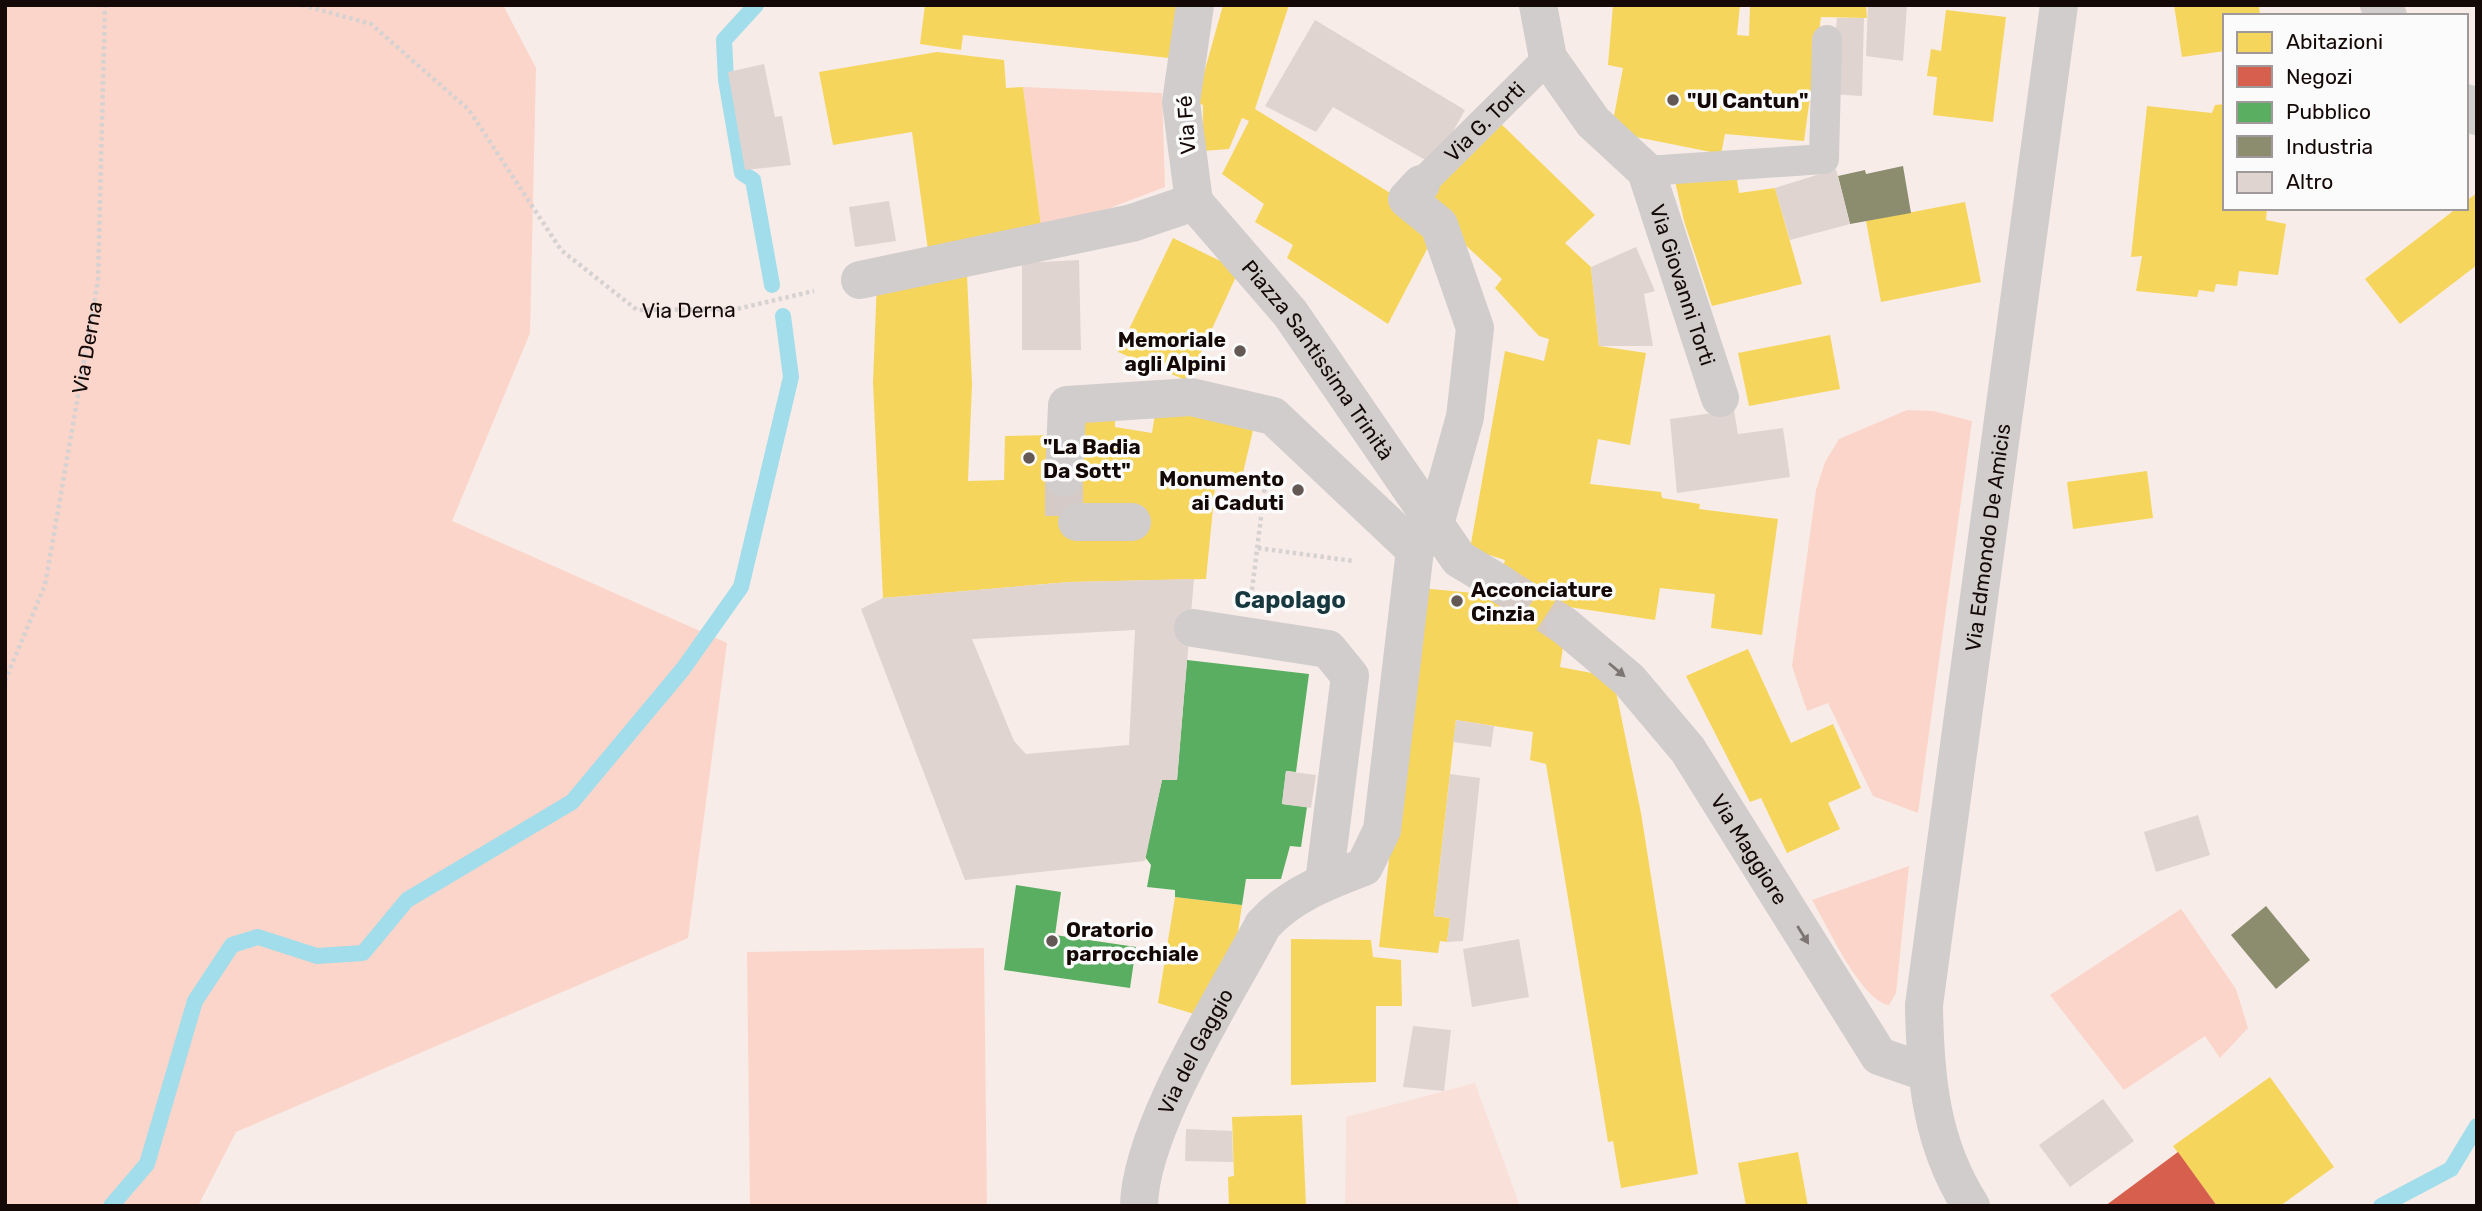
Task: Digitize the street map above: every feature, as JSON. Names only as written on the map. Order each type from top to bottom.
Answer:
[{"type":"street","name":"Via Fé","points":[[1194,202],[1181,102],[1195,5]]},
{"type":"street","name":"Via Giovanni Torti","points":[[1538,5],[1548,58],[1593,122],[1646,171],[1720,398]]},
{"type":"street","name":"Via Edmondo De Amicis","points":[[1971,1206],[1936,1134],[1925,1072],[1924,1005],[2059,5]]},
{"type":"street","points":[[1193,628],[1328,649],[1350,676],[1324,882],[1364,867],[1381,830],[1421,547],[1465,417],[1475,328],[1439,225],[1407,199],[1421,184]]},
{"type":"street","points":[[860,280],[1132,223],[1194,202]]},
{"type":"street","name":"Piazza Santissima Trinità","points":[[1194,202],[1290,313],[1421,547]]},
{"type":"street","name":"Piazza Santissima Trinità","points":[[1064,478],[1067,405],[1191,397],[1273,416],[1421,547],[1459,559],[1499,583]]},
{"type":"street","points":[[1077,522],[1132,522]]},
{"type":"street","name":"Via Maggiore","points":[[1565,626],[1629,680],[1688,750],[1879,1056],[1925,1072]]},
{"type":"street","name":"Via del Gaggio","points":[[1139,1206],[1139,1188],[1154,1139],[1177,1087],[1263,925],[1278,909],[1324,882]]},
{"type":"lane","points":[[1646,171],[1824,159],[1827,40]]},
{"type":"lane","name":"Via G. Torti","points":[[1421,184],[1548,58]]},
{"type":"path","name":"Via Derna","points":[[5,681],[45,585],[98,281],[105,5]]},
{"type":"path","name":"Via Derna","points":[[302,5],[371,24],[469,110],[561,250],[637,310],[737,309],[860,280]]},
{"type":"path","points":[[1258,548],[1421,547]]},
{"type":"shaded area","points":[[5,5],[503,5],[536,68],[530,333],[452,521],[727,643],[688,938],[236,1132],[198,1206],[5,1206]]},
{"type":"shaded area","points":[[1023,87],[1162,93],[1165,187],[1042,234]]},
{"type":"shaded area","points":[[1907,410],[1933,411],[1972,421],[1918,813],[1873,796],[1828,703],[1807,711],[1792,666],[1816,490],[1825,462],[1839,439]]},
{"type":"shaded area","points":[[1909,866],[1896,993],[1889,1005],[1878,1000],[1856,977],[1812,900]]},
{"type":"shaded area","points":[[2181,909],[2236,989],[2248,1028],[2220,1058],[2205,1036],[2124,1090],[2050,995]]},
{"type":"shaded area","points":[[984,948],[987,1206],[750,1206],[747,952]]},
{"type":"shaded area","points":[[1475,1083],[1520,1206],[1345,1206],[1346,1117]]},
{"type":"building: Abitazioni","points":[[925,5],[1190,5],[1169,58],[963,35],[961,50],[920,44]]},
{"type":"building: Abitazioni","points":[[1223,5],[1289,5],[1255,109],[1395,196],[1438,228],[1388,324],[1287,258],[1293,245],[1255,222],[1264,204],[1222,174],[1249,121],[1242,118],[1229,149],[1203,151],[1203,105],[1196,102]]},
{"type":"building: Abitazioni","points":[[1613,5],[1740,5],[1737,35],[1749,36],[1750,5],[1866,5],[1867,18],[1821,17],[1804,141],[1725,134],[1721,154],[1611,132],[1623,68],[1608,65]]},
{"type":"building: Abitazioni","points":[[2174,5],[2259,5],[2260,14],[2223,14],[2223,51],[2182,57]]},
{"type":"building: Abitazioni","points":[[1946,10],[2006,17],[1993,122],[1933,115],[1937,77],[1927,76],[1931,49],[1941,51]]},
{"type":"building: Abitazioni","points":[[937,52],[1004,60],[1006,88],[1023,87],[1042,234],[928,250],[912,132],[833,145],[819,72]]},
{"type":"building: Abitazioni","points":[[2223,104],[2223,210],[2267,210],[2266,220],[2286,224],[2278,275],[2239,271],[2237,286],[2216,284],[2214,292],[2199,290],[2197,297],[2136,291],[2142,256],[2131,257],[2147,106],[2212,113],[2215,105]]},
{"type":"building: Abitazioni","points":[[1497,120],[1595,215],[1565,243],[1591,267],[1599,346],[1646,353],[1630,445],[1598,439],[1590,484],[1661,492],[1662,498],[1700,504],[1699,509],[1778,519],[1762,635],[1711,628],[1715,594],[1660,588],[1655,620],[1569,607],[1560,667],[1613,677],[1641,813],[1698,1174],[1621,1188],[1613,1141],[1608,1142],[1546,764],[1530,760],[1533,732],[1456,720],[1434,916],[1450,918],[1447,942],[1440,941],[1438,953],[1379,947],[1420,588],[1495,595],[1505,560],[1470,549],[1505,351],[1544,361],[1549,339],[1539,336],[1495,288],[1502,279],[1417,200]]},
{"type":"building: Abitazioni","points":[[1736,173],[1739,193],[1775,188],[1802,284],[1712,306],[1684,221],[1675,181]]},
{"type":"building: Abitazioni","points":[[2477,193],[2477,265],[2400,324],[2365,279],[2454,210],[2468,210],[2468,200]]},
{"type":"building: Abitazioni","points":[[1965,202],[1981,282],[1881,302],[1866,221]]},
{"type":"building: Abitazioni","points":[[1173,238],[1239,270],[1188,381],[1118,352]]},
{"type":"building: Abitazioni","points":[[967,275],[972,384],[968,481],[1004,480],[1005,436],[1053,435],[1072,417],[1115,417],[1115,427],[1152,433],[1156,407],[1255,422],[1242,477],[1216,478],[1206,579],[1070,582],[883,598],[873,383],[877,279]]},
{"type":"building: Abitazioni","points":[[1830,335],[1840,389],[1749,406],[1738,353]]},
{"type":"building: Abitazioni","points":[[2147,471],[2153,518],[2073,529],[2067,482]]},
{"type":"building: Abitazioni","points":[[1748,649],[1791,743],[1833,724],[1861,788],[1828,803],[1840,829],[1787,853],[1761,798],[1750,802],[1686,676]]},
{"type":"building: Abitazioni","points":[[1175,897],[1242,905],[1232,971],[1204,1017],[1158,1003]]},
{"type":"building: Abitazioni","points":[[1291,939],[1371,940],[1373,957],[1401,960],[1402,1006],[1376,1006],[1376,1082],[1291,1085]]},
{"type":"building: Abitazioni","points":[[2270,1077],[2334,1167],[2280,1206],[2217,1206],[2173,1146]]},
{"type":"building: Abitazioni","points":[[1302,1115],[1306,1206],[1229,1206],[1228,1177],[1234,1176],[1232,1117]]},
{"type":"building: Abitazioni","points":[[1798,1152],[1808,1206],[1746,1206],[1738,1163]]},
{"type":"building: Negozi","points":[[2178,1152],[2217,1206],[2105,1206]]},
{"type":"building: Pubblico","points":[[1187,660],[1309,674],[1296,772],[1286,771],[1282,804],[1307,807],[1301,847],[1290,846],[1281,879],[1246,879],[1242,905],[1175,897],[1175,890],[1147,887],[1151,865],[1145,857],[1162,780],[1177,780]]},
{"type":"building: Pubblico","name":"Oratorio parrocchiale","points":[[1016,885],[1061,892],[1055,935],[1136,947],[1130,988],[1004,970]]},
{"type":"building: Industria","points":[[1903,166],[1911,213],[1850,224],[1838,176],[1865,170],[1866,174]]},
{"type":"building: Industria","points":[[2266,906],[2310,960],[2276,989],[2231,935]]},
{"type":"building: Altro","points":[[1868,5],[1907,5],[1903,61],[1866,56]]},
{"type":"building: Altro","points":[[1837,18],[1864,18],[1862,96],[1829,94]]},
{"type":"building: Altro","points":[[1315,20],[1465,110],[1434,165],[1333,107],[1316,132],[1265,106]]},
{"type":"building: Altro","points":[[764,64],[775,117],[782,116],[791,165],[745,170],[728,72]]},
{"type":"building: Altro","points":[[1836,169],[1850,224],[1790,240],[1775,188]]},
{"type":"building: Altro","points":[[889,201],[896,241],[855,247],[849,207]]},
{"type":"building: Altro","points":[[1636,247],[1655,291],[1644,294],[1653,346],[1599,346],[1591,267]]},
{"type":"building: Altro","points":[[1079,260],[1081,350],[1022,350],[1022,263]]},
{"type":"building: Altro","points":[[1734,410],[1738,434],[1783,428],[1790,477],[1677,493],[1670,419]]},
{"type":"building: Altro","points":[[1194,579],[1177,780],[1162,780],[1145,861],[965,880],[861,609],[883,598],[1070,582]],"holes":[[[1135,630],[1129,745],[1026,754],[1014,741],[972,639]]]},
{"type":"building: Altro","points":[[1456,720],[1494,726],[1491,747],[1453,742]]},
{"type":"building: Altro","points":[[1286,771],[1316,775],[1311,808],[1282,804]]},
{"type":"building: Altro","points":[[1450,774],[1480,778],[1463,941],[1447,942],[1450,918],[1434,916]]},
{"type":"building: Altro","points":[[2198,815],[2210,855],[2156,872],[2144,832]]},
{"type":"building: Altro","points":[[1519,939],[1529,997],[1472,1007],[1463,949]]},
{"type":"building: Altro","points":[[1413,1026],[1451,1030],[1444,1091],[1403,1087]]},
{"type":"building: Altro","points":[[2103,1099],[2134,1141],[2070,1187],[2039,1145]]},
{"type":"building: Altro","points":[[1186,1129],[1232,1131],[1233,1162],[1185,1161]]},
{"type":"waterway","points":[[756,5],[724,40],[726,80],[742,173],[753,180],[772,285]]},
{"type":"waterway","points":[[111,1206],[147,1164],[195,1001],[232,945],[258,937],[317,956],[363,953],[407,900],[572,802],[683,669],[741,587],[791,377],[783,316]]},
{"type":"waterway","points":[[2381,1206],[2451,1169],[2477,1126]]},
{"type":"tunnel","points":[[1064,478],[1064,523],[1077,522]]},
{"type":"tunnel","points":[[1499,583],[1565,626]]},
{"type":"place","name":"\"Ul Cantun\"","points":[[1673,100]]},
{"type":"place","name":"Memoriale agli Alpini","points":[[1240,351]]},
{"type":"place","name":"\"La Badia Da Sott\"","points":[[1029,458]]},
{"type":"place","name":"Monumento ai Caduti","points":[[1298,490]]},
{"type":"place","name":"Acconciature Cinzia","points":[[1457,601]]},
{"type":"place","name":"Oratorio parrocchiale","points":[[1052,941]]},
{"type":"district","name":"Capolago","points":[[1290,600]]}]
